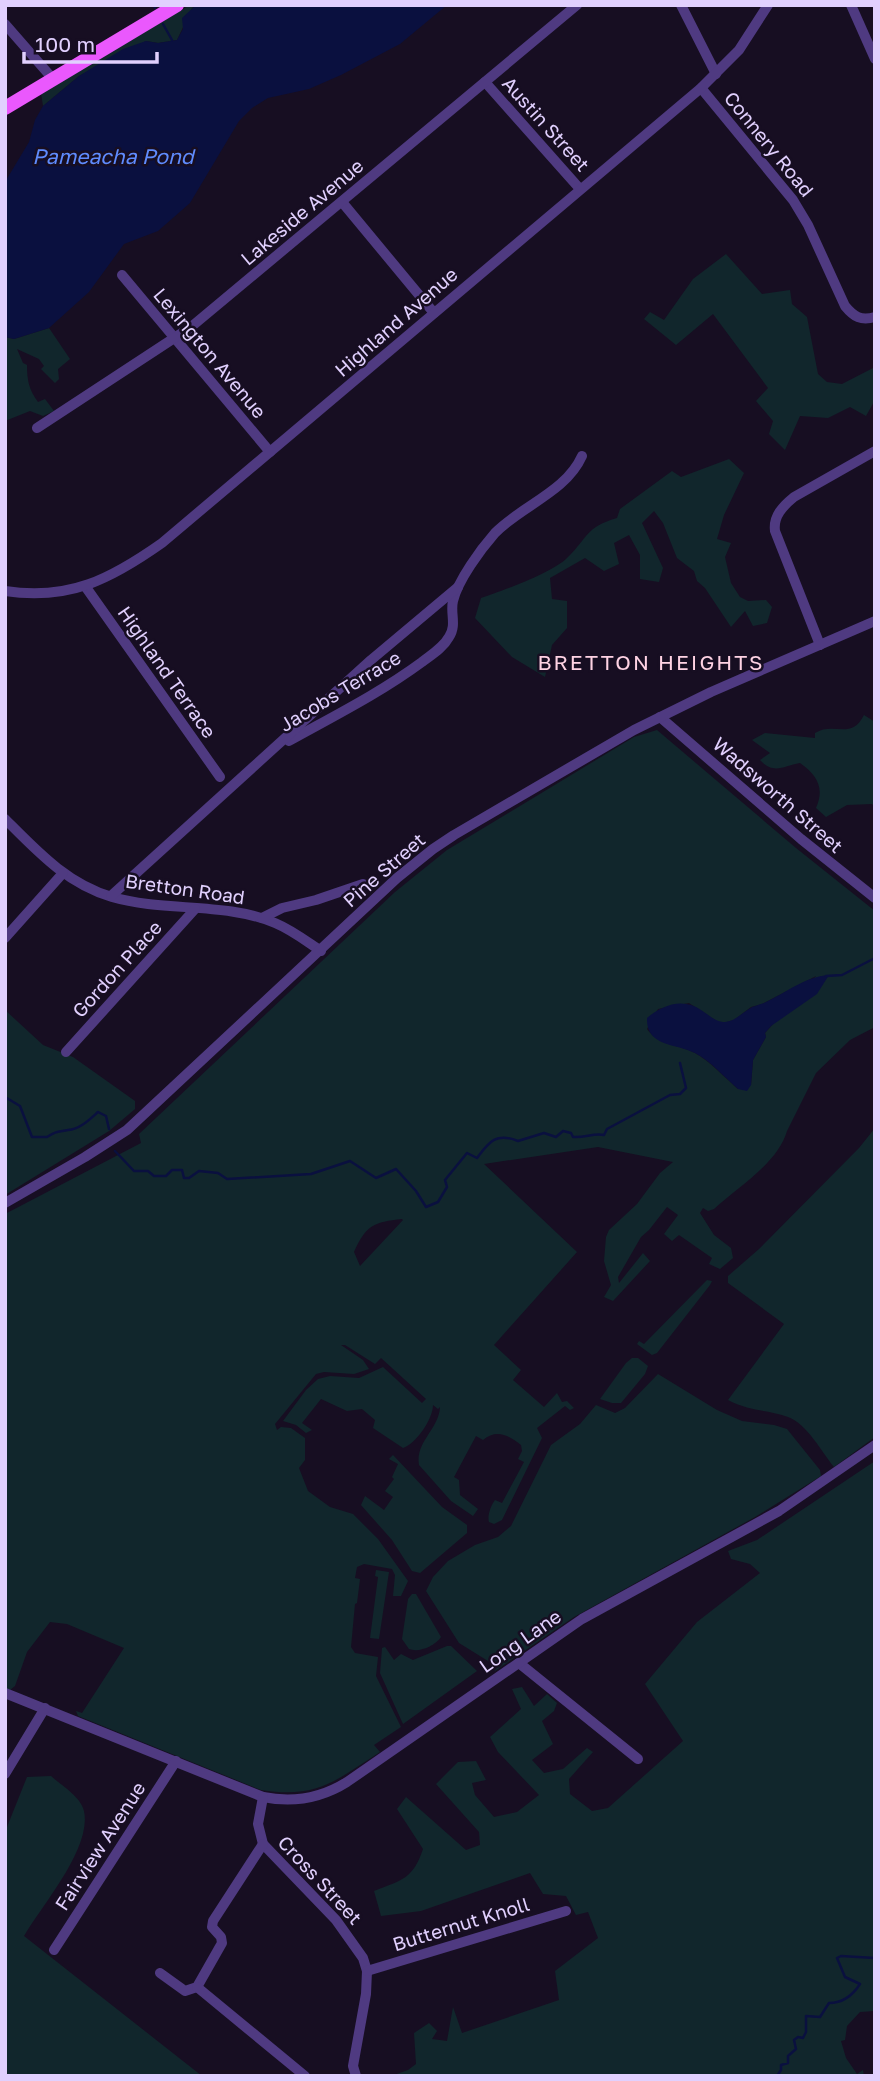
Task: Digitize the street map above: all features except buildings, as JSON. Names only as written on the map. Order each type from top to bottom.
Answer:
[{"type":"main road","points":[[5,108],[177,5]]},
{"type":"street","name":"Lakeside Avenue","points":[[37,428],[176,339],[577,5]]},
{"type":"street","points":[[681,5],[716,74]]},
{"type":"street","name":"Highland Avenue","points":[[5,591],[51,594],[85,586],[132,563],[162,543],[701,88],[748,37],[768,5]]},
{"type":"street","points":[[851,5],[875,59]]},
{"type":"street","points":[[5,24],[53,79]]},
{"type":"street","name":"Austin Street","points":[[485,82],[580,189]]},
{"type":"street","name":"Connery Road","points":[[701,88],[793,200],[808,225],[845,306],[861,319],[875,317]]},
{"type":"street","points":[[342,202],[434,313]]},
{"type":"street","name":"Lexington Avenue","points":[[122,275],[270,453]]},
{"type":"street","points":[[820,645],[775,531],[775,521],[794,497],[875,450]]},
{"type":"street","name":"Jacobs Terrace","points":[[272,752],[385,689],[443,645],[452,631],[452,606],[458,587],[486,544],[506,523],[565,480],[578,466],[582,456]]},
{"type":"street","name":"Highland Terrace","points":[[85,586],[220,777]]},
{"type":"street","name":"Jacobs Terrace","points":[[111,896],[371,660],[458,587]]},
{"type":"street","name":"Pine Street","points":[[5,1203],[127,1130],[397,878],[433,849],[601,748],[660,717],[722,687],[875,621]]},
{"type":"street","name":"Wadsworth Street","points":[[660,717],[800,839],[875,898]]},
{"type":"street","name":"Bretton Road","points":[[5,819],[63,873],[111,896],[262,918],[291,931],[321,951]]},
{"type":"street","points":[[5,938],[63,873]]},
{"type":"street","name":"Bretton Road","points":[[262,918],[282,908],[363,884]]},
{"type":"street","name":"Gordon Place","points":[[66,1052],[194,909]]},
{"type":"street","name":"Long Lane","points":[[176,1761],[262,1797],[278,1800],[311,1798],[335,1790],[604,1606],[779,1511],[875,1445]]},
{"type":"street","points":[[519,1662],[638,1759]]},
{"type":"street","points":[[5,1693],[176,1761]]},
{"type":"street","points":[[5,1774],[45,1708]]},
{"type":"street","name":"Fairview Avenue","points":[[54,1950],[176,1761]]},
{"type":"street","name":"Cross Street","points":[[262,1797],[258,1824],[263,1844],[349,1935],[367,1970]]},
{"type":"street","points":[[160,1973],[186,1991],[197,1987],[222,1943],[212,1927],[213,1921],[263,1844]]},
{"type":"street","name":"Butternut Knoll","points":[[367,1970],[565,1911]]},
{"type":"street","points":[[354,2073],[367,1970]]},
{"type":"street","points":[[197,1987],[305,2076]]},
{"type":"shaded area","points":[[190,5],[196,5],[177,40],[158,43],[146,41],[79,76],[43,106],[41,93]]},
{"type":"shaded area","points":[[726,254],[762,294],[790,290],[792,304],[807,317],[818,374],[827,382],[842,384],[875,367],[875,400],[866,416],[850,407],[828,418],[800,416],[785,450],[769,434],[773,421],[756,401],[768,388],[713,314],[676,345],[644,319],[650,312],[664,320],[693,279]]},
{"type":"shaded area","points":[[49,328],[70,359],[58,369],[59,379],[55,383],[41,369],[44,366],[39,359],[17,349],[23,363],[27,365],[29,385],[35,398],[38,402],[45,399],[54,411],[43,416],[30,411],[5,421],[5,337],[14,339]]},
{"type":"shaded area","points":[[729,459],[744,473],[724,515],[717,539],[731,543],[725,557],[731,583],[740,597],[748,601],[766,600],[772,607],[767,623],[753,626],[745,611],[731,627],[705,588],[697,581],[694,571],[677,558],[663,523],[654,511],[642,523],[663,568],[659,582],[640,579],[640,555],[629,535],[614,543],[619,564],[604,571],[585,558],[550,578],[552,599],[567,601],[567,628],[552,645],[545,677],[512,657],[475,618],[481,598],[526,581],[560,564],[592,530],[617,518],[620,509],[672,471],[681,477]]},
{"type":"shaded area","points":[[864,715],[875,722],[875,807],[872,804],[847,805],[826,817],[816,808],[820,794],[818,782],[811,772],[800,763],[779,768],[765,765],[760,760],[770,753],[752,740],[765,733],[815,738],[815,733],[822,730],[854,727]]},
{"type":"shaded area","points":[[657,730],[875,911],[875,1027],[850,1040],[816,1073],[782,1143],[766,1164],[714,1209],[708,1211],[703,1208],[700,1213],[714,1235],[731,1248],[733,1258],[720,1269],[709,1264],[712,1258],[679,1235],[672,1241],[664,1234],[678,1215],[667,1207],[641,1237],[618,1277],[619,1283],[643,1253],[650,1261],[613,1301],[604,1297],[611,1285],[604,1261],[609,1230],[637,1204],[660,1173],[673,1162],[598,1147],[484,1164],[577,1252],[494,1345],[521,1370],[513,1380],[544,1407],[557,1393],[562,1402],[567,1401],[574,1408],[570,1410],[565,1406],[537,1428],[542,1438],[502,1520],[494,1524],[489,1522],[491,1508],[495,1500],[502,1503],[524,1462],[518,1459],[522,1451],[521,1445],[512,1438],[498,1434],[483,1440],[476,1436],[454,1477],[459,1480],[460,1495],[478,1509],[473,1516],[451,1501],[419,1465],[420,1449],[436,1422],[440,1407],[438,1409],[433,1405],[423,1430],[413,1442],[403,1448],[373,1428],[375,1420],[362,1409],[347,1411],[321,1399],[302,1423],[312,1430],[306,1433],[296,1425],[283,1421],[306,1390],[318,1379],[330,1376],[359,1378],[383,1367],[422,1403],[426,1399],[381,1358],[375,1364],[341,1345],[363,1360],[369,1369],[354,1374],[316,1374],[275,1424],[277,1430],[281,1427],[291,1428],[305,1438],[305,1460],[299,1468],[308,1491],[330,1507],[353,1514],[378,1539],[408,1581],[401,1596],[393,1596],[395,1575],[392,1569],[364,1564],[357,1567],[355,1578],[360,1579],[351,1647],[355,1653],[378,1657],[376,1676],[401,1727],[374,1745],[380,1752],[337,1779],[311,1790],[261,1790],[78,1716],[76,1711],[82,1713],[124,1648],[67,1624],[50,1622],[27,1652],[15,1686],[10,1690],[5,1688],[5,1214],[141,1143],[139,1134],[395,892],[447,850],[634,737]],"holes":[[[816,976],[765,1033],[766,1037],[753,1060],[751,1085],[738,1089],[701,1056],[663,1042],[647,1029],[658,1009],[689,1003],[718,1022],[734,1020],[751,1007]],[[403,1220],[360,1266],[354,1252],[367,1230],[384,1222]]]},
{"type":"shaded area","points":[[5,1010],[43,1045],[73,1057],[135,1101],[135,1109],[109,1131],[5,1195]]},
{"type":"shaded area","points":[[875,1128],[875,1437],[834,1467],[795,1421],[780,1414],[744,1407],[728,1400],[784,1324],[728,1283],[728,1276],[759,1249],[859,1148]]},
{"type":"shaded area","points":[[707,1280],[712,1281],[710,1285],[657,1353],[652,1355],[637,1344],[639,1341],[644,1344]]},
{"type":"shaded area","points":[[632,1358],[638,1358],[648,1366],[645,1374],[621,1403],[600,1399],[626,1363]]},
{"type":"shaded area","points":[[658,1374],[717,1410],[742,1421],[787,1429],[820,1470],[821,1476],[755,1517],[574,1617],[495,1671],[488,1661],[459,1643],[426,1591],[433,1577],[448,1561],[475,1545],[498,1537],[511,1526],[551,1445],[580,1424],[596,1405],[615,1413],[625,1408]]},
{"type":"shaded area","points":[[393,1455],[442,1507],[467,1525],[467,1533],[420,1573],[412,1571],[392,1540],[361,1505],[365,1496],[384,1510],[393,1497],[385,1491],[394,1479],[392,1477],[398,1464],[389,1459]]},
{"type":"shaded area","points":[[875,1461],[875,2011],[860,2012],[847,2026],[845,2040],[841,2041],[846,2058],[857,2074],[863,2070],[864,2076],[391,2076],[416,2064],[414,2033],[429,2023],[437,2031],[432,2039],[447,2041],[453,2007],[462,2033],[559,2000],[555,1971],[598,1938],[588,1912],[576,1915],[566,1896],[543,1894],[530,1873],[421,1911],[381,1916],[374,1891],[410,1873],[423,1849],[397,1809],[406,1797],[466,1850],[480,1845],[479,1832],[436,1784],[458,1762],[476,1761],[486,1780],[472,1783],[475,1795],[494,1817],[517,1812],[539,1795],[498,1752],[490,1737],[521,1709],[512,1689],[522,1687],[534,1706],[547,1694],[557,1703],[554,1711],[542,1721],[553,1744],[532,1760],[544,1773],[563,1769],[587,1748],[593,1752],[569,1779],[570,1794],[592,1811],[608,1808],[683,1741],[645,1684],[697,1622],[760,1573],[750,1564],[731,1559],[728,1551],[757,1540]]},
{"type":"shaded area","points":[[376,1570],[389,1572],[379,1639],[370,1638],[378,1577],[375,1576]]},
{"type":"shaded area","points":[[412,1594],[416,1594],[441,1637],[431,1646],[417,1650],[409,1649],[402,1639],[408,1599]]},
{"type":"shaded area","points":[[451,1646],[477,1671],[403,1724],[380,1673],[382,1648],[385,1647],[394,1660],[401,1654],[413,1660]]},
{"type":"shaded area","points":[[51,1776],[79,1801],[84,1811],[84,1826],[81,1842],[64,1876],[24,1936],[202,2076],[5,2076],[5,1832],[27,1777]]},
{"type":"water","name":"Pameacha Pond","points":[[196,5],[447,5],[400,44],[309,89],[268,98],[252,108],[239,121],[190,203],[158,231],[124,244],[89,292],[49,328],[14,339],[5,337],[5,182],[29,142],[35,120],[43,106],[79,76],[123,49],[146,41],[158,43],[177,40],[183,29],[182,18]]},
{"type":"water","points":[[829,975],[817,994],[765,1033],[766,1037],[753,1060],[751,1085],[747,1091],[738,1089],[701,1056],[657,1039],[648,1027],[647,1018],[653,1013],[680,1003],[694,1006],[718,1021],[729,1021],[803,982]]},
{"type":"waterway","points":[[163,24],[172,40]]},
{"type":"waterway","points":[[826,976],[842,975],[875,958]]},
{"type":"waterway","points":[[115,1151],[134,1171],[148,1171],[154,1176],[166,1176],[172,1170],[182,1170],[184,1178],[189,1178],[199,1171],[218,1173],[227,1179],[311,1174],[350,1161],[376,1178],[396,1169],[426,1207],[438,1202],[447,1187],[445,1180],[467,1153],[477,1158],[494,1140],[510,1138],[518,1141],[544,1133],[556,1137],[563,1131],[571,1133],[573,1137],[604,1135],[607,1129],[670,1095],[680,1094],[686,1088],[680,1063]]},
{"type":"waterway","points":[[5,1097],[20,1106],[32,1137],[47,1137],[76,1128],[98,1112],[106,1116],[109,1129]]},
{"type":"waterway","points":[[777,2076],[781,2065],[788,2063],[788,2056],[796,2049],[794,2040],[803,2038],[806,2032],[806,2016],[820,2017],[829,2003],[847,1998],[860,1984],[845,1977],[837,1958],[875,1958]]},
{"type":"district","name":"BRETTON HEIGHTS","points":[[651,663]]}]
